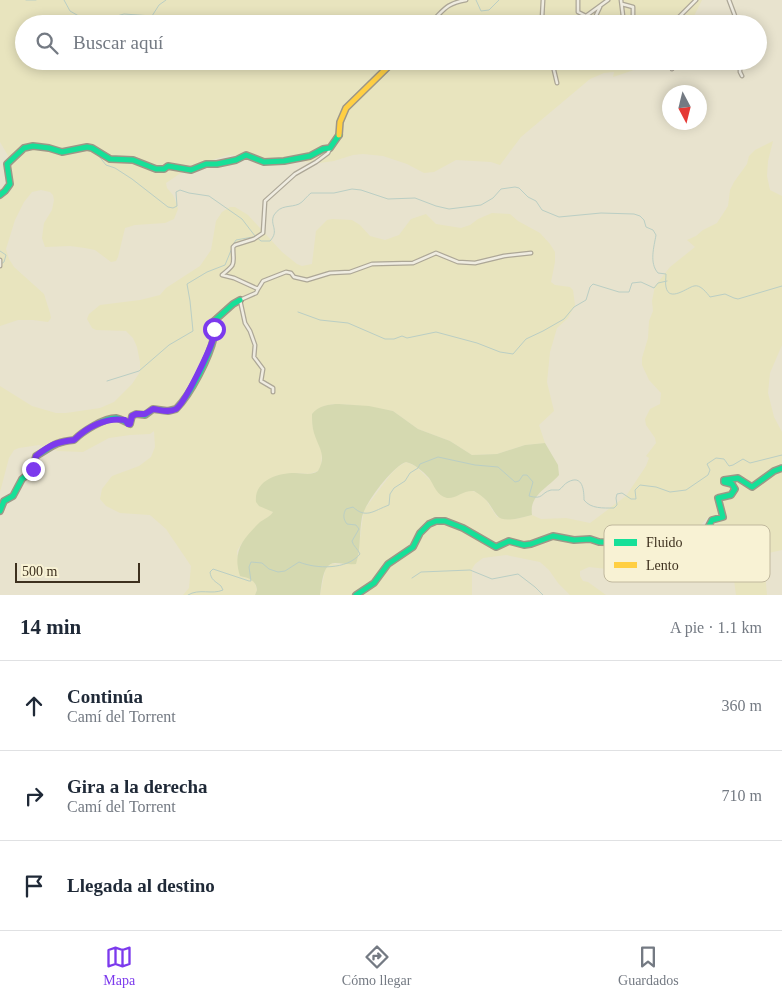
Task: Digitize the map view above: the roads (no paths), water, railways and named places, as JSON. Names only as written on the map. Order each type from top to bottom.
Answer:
[{"type":"street","points":[[437,15],[442,9],[466,0]]},
{"type":"street","points":[[542,15],[543,0]]},
{"type":"street","points":[[578,0],[578,12],[582,15]]},
{"type":"street","points":[[589,15],[608,0]]},
{"type":"street","points":[[681,15],[696,0]]},
{"type":"street","points":[[729,0],[735,15]]},
{"type":"street","points":[[621,2],[623,15]]},
{"type":"street","points":[[621,2],[633,7],[633,15]]},
{"type":"street","points":[[596,15],[600,7]]},
{"type":"street","points":[[258,290],[234,278],[222,275],[234,264],[233,247],[262,233],[265,200],[295,174],[328,153],[339,137],[340,122],[345,109],[385,70]]},
{"type":"street","points":[[554,70],[557,83]]},
{"type":"street","points":[[740,70],[742,76]]},
{"type":"street","points":[[0,195],[6,192],[10,186],[11,181],[6,167],[7,164],[22,150],[30,146],[49,148],[62,152],[87,147],[96,150],[106,158],[133,160],[156,169],[164,169],[168,166],[191,170],[206,164],[231,162],[246,155],[264,162],[291,160],[330,148]]},
{"type":"street","points":[[0,511],[4,501],[13,496],[22,479],[32,471],[36,456],[45,451],[48,446],[61,441],[74,440],[89,428],[114,418],[125,420],[130,424],[132,416],[136,414],[145,414],[153,409],[167,411],[178,408],[184,401],[208,353],[214,336],[214,321],[233,304],[256,293],[263,281],[286,272],[291,273],[298,279],[307,280],[330,273],[350,272],[372,264],[413,264],[436,253],[458,262],[475,263],[504,256],[531,253]]},
{"type":"street","points":[[0,260],[0,266]]},
{"type":"street","points":[[240,300],[245,323],[255,345],[254,357],[263,369],[261,380],[273,388],[273,392]]},
{"type":"street","points":[[710,525],[712,520],[723,517],[718,498],[731,495],[735,489],[730,484],[724,482],[724,480],[738,478],[752,487],[774,471],[782,468]]},
{"type":"street","points":[[356,595],[374,583],[388,564],[414,547],[421,532],[436,521],[445,521],[463,528],[496,547],[510,541],[530,544],[553,536],[604,542]]},
{"type":"waterway","points":[[26,0],[36,0]]},
{"type":"waterway","points":[[64,0],[70,11],[77,15]]},
{"type":"waterway","points":[[153,15],[159,5],[166,0]]},
{"type":"waterway","points":[[476,0],[481,11],[489,10],[499,0]]},
{"type":"waterway","points":[[120,15],[138,15]]},
{"type":"waterway","points":[[46,150],[63,155],[85,150],[93,151]]},
{"type":"waterway","points":[[98,155],[106,165],[115,168],[132,179],[168,207],[173,208],[177,206],[176,192],[180,190],[209,196],[242,219],[261,241],[270,241],[273,237],[273,219],[280,209],[299,204],[311,193],[334,193],[352,189],[361,190],[388,199],[415,198],[449,209],[481,205],[493,198],[501,189],[515,187],[536,201],[542,210],[559,217],[601,213],[634,214],[640,216],[644,220],[646,227],[653,230],[656,235],[653,255],[655,269],[658,273],[666,274],[666,287],[671,294],[699,286],[710,297],[725,294],[738,299],[782,286]]},
{"type":"waterway","points":[[0,199],[12,187],[10,167],[18,156]]},
{"type":"waterway","points":[[233,245],[236,240],[253,237]]},
{"type":"waterway","points":[[107,381],[139,371],[169,345],[193,331],[187,284],[207,272],[225,265],[232,248]]},
{"type":"waterway","points":[[0,251],[6,255],[4,262],[1,264]]},
{"type":"waterway","points":[[298,312],[320,320],[348,323],[385,339],[394,339],[402,336],[407,338],[436,332],[477,343],[500,352],[513,354],[526,339],[564,319],[574,307],[586,300],[590,287],[593,284],[619,292],[629,292],[632,283],[641,282],[654,288],[658,283],[667,281]]},
{"type":"waterway","points":[[188,595],[197,592],[223,590],[211,577],[210,572],[213,569],[251,581],[249,567],[251,562],[262,563],[269,569],[278,572],[285,571],[299,562],[322,567],[347,563],[360,554],[352,541],[359,529],[356,525],[347,524],[344,516],[346,509],[353,507],[362,513],[370,513],[389,505],[390,494],[394,488],[405,481],[410,473],[418,468],[420,464],[438,457],[475,465],[498,467],[515,482],[519,481],[523,475],[527,475],[533,482],[529,496],[534,497],[540,497],[551,490],[559,490],[568,482],[577,480],[582,485],[584,500],[587,503],[598,507],[614,508],[617,505],[617,494],[622,493],[631,499],[636,499],[635,490],[640,485],[656,487],[670,492],[686,490],[708,475],[710,470],[707,464],[716,458],[724,459],[729,466],[743,459],[750,463],[782,455]]},
{"type":"waterway","points":[[412,578],[421,572],[470,570],[492,579],[518,574],[543,595]]}]
